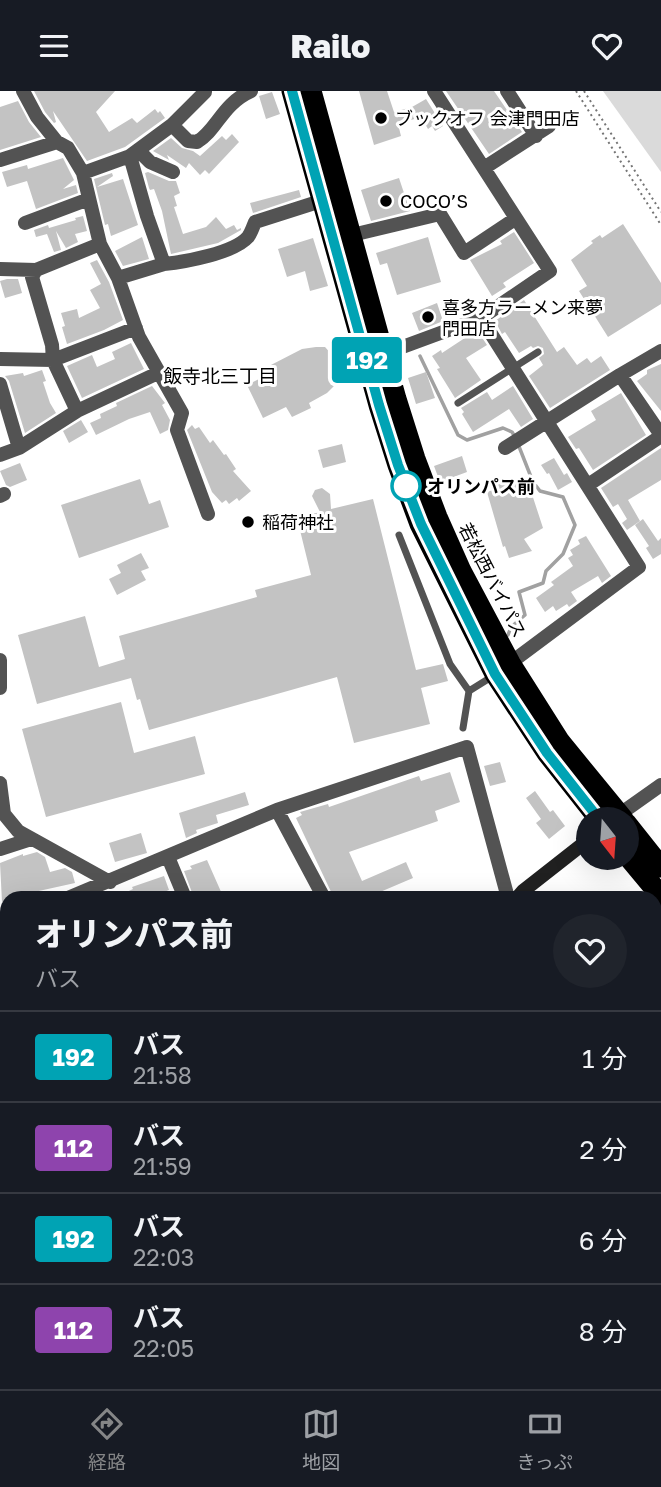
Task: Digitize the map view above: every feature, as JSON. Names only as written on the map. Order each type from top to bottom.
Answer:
[{"type":"highway","name":"若松西バイパス","points":[[292,91],[324,200],[376,357]]},
{"type":"highway","name":"若松西バイパス","points":[[311,91],[352,235],[398,465],[421,524],[547,753],[590,807]]},
{"type":"highway","name":"若松西バイパス","points":[[502,669],[612,807]]},
{"type":"highway","name":"若松西バイパス","points":[[639,841],[661,867]]},
{"type":"highway","points":[[639,870],[656,891]]},
{"type":"street","points":[[23,91],[37,117],[57,142],[68,148],[83,173],[100,244],[118,278],[136,328],[182,413],[177,430],[208,514]]},
{"type":"street","points":[[172,125],[188,141],[197,142],[205,137],[225,109],[241,95],[251,91]]},
{"type":"street","points":[[376,357],[481,318],[550,271],[434,91]]},
{"type":"street","points":[[507,91],[536,136]]},
{"type":"street","points":[[83,173],[134,153],[172,125],[205,92]]},
{"type":"street","points":[[484,168],[550,126]]},
{"type":"street","points":[[0,160],[57,142]]},
{"type":"street","points":[[134,153],[173,172]]},
{"type":"street","points":[[134,153],[164,264]]},
{"type":"street","points":[[25,223],[89,199]]},
{"type":"street","points":[[118,278],[164,264],[191,261],[240,244],[249,236],[255,222],[324,200]]},
{"type":"street","points":[[352,235],[440,214],[464,253],[515,219]]},
{"type":"street","points":[[0,269],[36,270],[100,244]]},
{"type":"street","points":[[36,270],[32,277],[52,345],[53,360],[77,411]]},
{"type":"street","points":[[481,318],[639,567],[502,669]]},
{"type":"street","points":[[0,359],[53,360],[136,328]]},
{"type":"street","points":[[513,443],[661,351]]},
{"type":"street","points":[[0,455],[19,448],[77,411],[158,373]]},
{"type":"street","points":[[588,485],[661,435],[621,375]]},
{"type":"street","points":[[0,384],[4,417],[19,448]]},
{"type":"street","points":[[0,660],[0,688]]},
{"type":"street","points":[[97,891],[110,882],[277,810],[467,747],[506,891]]},
{"type":"street","points":[[0,783],[4,814],[18,831],[110,882]]},
{"type":"street","points":[[635,807],[661,785]]},
{"type":"street","points":[[277,810],[320,891]]},
{"type":"street","points":[[0,849],[32,839]]},
{"type":"street","points":[[526,891],[576,850]]},
{"type":"street","points":[[168,857],[182,891]]},
{"type":"lane","points":[[458,403],[538,352]]},
{"type":"lane","points":[[399,534],[450,664],[469,691],[463,729]]},
{"type":"lane","points":[[469,691],[502,669]]},
{"type":"path","points":[[576,91],[661,225]]},
{"type":"path","points":[[584,91],[661,212]]},
{"type":"shaded area","points":[[603,91],[661,91],[661,172]]},
{"type":"building","points":[[34,91],[115,91],[96,112],[109,132],[132,118],[137,123],[155,109],[165,118],[125,147],[87,161],[53,111],[54,123],[45,112]]},
{"type":"building","name":"ブックオフ 会津門田店","points":[[359,91],[387,91],[394,112],[412,107],[426,99],[443,126],[435,131],[432,126],[428,129],[421,117],[398,124],[401,136],[374,145]]},
{"type":"building","points":[[446,91],[494,91],[522,132],[489,154]]},
{"type":"building","points":[[272,92],[280,114],[266,119],[259,96]]},
{"type":"building","points":[[18,101],[41,137],[0,150],[0,107]]},
{"type":"building","points":[[232,134],[239,142],[209,174],[205,170],[200,175],[189,163],[186,168],[167,155],[169,160],[153,151],[171,138],[182,148],[200,156],[222,136],[226,140]]},
{"type":"building","points":[[63,158],[74,180],[63,189],[76,185],[78,193],[36,209],[27,181],[7,187],[2,172],[27,165],[28,169]]},
{"type":"building","points":[[112,173],[113,176],[97,187],[123,179],[138,225],[111,236],[108,224],[105,225],[94,179]]},
{"type":"building","points":[[145,173],[169,181],[176,181],[180,193],[174,196],[177,206],[174,207],[183,234],[206,227],[216,217],[226,229],[234,225],[237,230],[241,230],[218,243],[171,254],[162,211],[154,189],[149,188]]},
{"type":"building","name":"COCO’S","points":[[399,178],[410,211],[371,221],[361,190]]},
{"type":"building","points":[[299,190],[301,197],[253,213],[250,203]]},
{"type":"building","points":[[83,216],[87,231],[75,234],[78,242],[66,248],[56,231],[61,250],[54,252],[47,234],[36,237],[34,230],[48,225],[49,228]]},
{"type":"building","points":[[623,224],[661,283],[661,304],[608,337],[579,291],[587,286],[571,260],[593,243],[591,241],[600,235],[602,238]]},
{"type":"building","points":[[514,232],[534,263],[503,283],[506,287],[492,296],[470,260],[502,244],[500,241]]},
{"type":"building","points":[[142,237],[149,259],[123,266],[115,251]]},
{"type":"building","points":[[428,237],[441,282],[397,295],[387,263],[380,265],[376,253]]},
{"type":"building","points":[[313,238],[328,286],[310,291],[305,271],[287,277],[278,249]]},
{"type":"building","points":[[97,260],[109,282],[123,320],[67,344],[61,313],[77,309],[79,318],[100,308],[90,290],[101,284],[90,263]]},
{"type":"building","points":[[18,279],[22,293],[5,298],[0,281]]},
{"type":"building","points":[[524,300],[557,352],[564,347],[577,365],[587,358],[591,363],[601,356],[610,370],[550,408],[529,376],[543,365],[539,358],[544,354],[543,348],[531,346],[519,353],[505,332],[502,334],[495,321]]},
{"type":"building","name":"喜多方ラーメン来夢 門田店","points":[[437,303],[443,321],[419,331],[412,313]]},
{"type":"building","points":[[477,330],[487,345],[466,358],[481,380],[455,398],[432,356],[441,350],[442,353]]},
{"type":"building","points":[[131,343],[144,369],[82,398],[67,366],[92,355],[97,367],[115,359],[112,352]]},
{"type":"building","points":[[325,347],[336,359],[340,374],[335,385],[309,403],[311,408],[292,417],[286,407],[263,418],[247,385],[271,373],[269,366],[302,349]]},
{"type":"building","points":[[661,364],[661,411],[637,381],[647,374],[647,370]]},
{"type":"building","points":[[42,370],[46,381],[43,382],[56,413],[25,433],[9,381],[5,376],[23,373],[24,376]]},
{"type":"building","points":[[426,372],[435,398],[416,404],[408,378]]},
{"type":"building","points":[[152,386],[165,403],[162,405],[170,420],[168,430],[160,434],[150,412],[96,435],[90,423],[101,418],[100,414]]},
{"type":"building","points":[[513,386],[533,419],[521,427],[509,409],[473,432],[461,408],[487,392],[492,400]]},
{"type":"building","points":[[621,393],[646,435],[593,470],[579,448],[576,449],[568,437],[596,420],[591,411]]},
{"type":"building","points":[[81,420],[88,432],[69,443],[63,431]]},
{"type":"building","points":[[192,425],[195,429],[199,427],[210,443],[213,440],[224,455],[226,454],[236,469],[233,471],[251,491],[239,501],[237,498],[229,504],[226,500],[222,503],[212,492],[187,430]]},
{"type":"building","points":[[342,444],[346,462],[323,468],[318,450]]},
{"type":"building","points":[[661,448],[661,480],[628,500],[640,521],[627,530],[622,523],[627,519],[618,504],[613,507],[601,488]]},
{"type":"building","points":[[462,456],[467,472],[440,482],[434,466]]},
{"type":"building","points":[[554,458],[564,475],[567,473],[572,482],[558,490],[549,473],[547,474],[541,465]]},
{"type":"building","points":[[20,463],[27,480],[10,487],[6,485],[0,471]]},
{"type":"building","points":[[512,477],[514,484],[527,479],[543,528],[524,539],[532,551],[509,558],[505,546],[503,547],[487,492],[499,488],[497,482]]},
{"type":"building","points":[[140,479],[149,504],[160,500],[169,527],[79,558],[61,505]]},
{"type":"building","points":[[322,488],[330,494],[331,509],[373,499],[416,670],[443,664],[448,681],[421,688],[430,724],[354,743],[337,677],[149,730],[131,678],[37,704],[18,635],[85,616],[99,667],[125,659],[119,636],[257,597],[255,590],[311,575],[297,518],[320,512],[312,496],[315,490]]},
{"type":"building","points":[[643,519],[658,541],[661,538],[661,554],[653,559],[646,548],[649,546],[635,525]]},
{"type":"building","points":[[586,536],[611,576],[602,583],[598,576],[571,592],[577,601],[569,607],[567,604],[556,611],[553,606],[545,612],[536,598],[554,585],[551,582],[573,566],[568,558],[573,555],[570,550],[580,544],[578,540]]},
{"type":"building","points":[[141,553],[149,568],[141,571],[146,580],[117,595],[109,579],[121,573],[117,565]]},
{"type":"building","points":[[121,702],[134,753],[195,736],[205,774],[46,817],[22,729]]},
{"type":"building","points":[[500,762],[506,782],[490,786],[484,766]]},
{"type":"building","points":[[450,772],[460,802],[435,811],[438,821],[349,852],[362,881],[406,862],[413,878],[382,891],[331,891],[296,818],[302,815],[300,812],[328,804],[329,807],[419,776],[421,781]]},
{"type":"building","points":[[535,791],[550,812],[553,810],[565,826],[549,839],[536,823],[541,819],[526,798]]},
{"type":"building","points":[[245,792],[249,805],[216,815],[218,823],[196,830],[197,833],[186,838],[179,813]]},
{"type":"building","points":[[141,833],[147,853],[115,862],[109,843]]},
{"type":"building","points":[[37,852],[45,857],[50,872],[65,868],[72,872],[75,883],[39,891],[1,891],[0,863]]},
{"type":"building","points":[[207,860],[221,891],[191,891],[184,871],[192,869],[190,866]]},
{"type":"building","points":[[164,876],[169,890],[129,891],[132,887]]},
{"type":"waterway","points":[[420,356],[458,435],[467,440],[503,428],[512,432],[515,437]]},
{"type":"waterway","points":[[508,635],[511,627],[525,615],[519,592],[543,583],[546,571],[563,554],[575,525],[563,497],[540,491],[533,482],[518,444]]},
{"type":"bus line","name":"192","points":[[292,91],[379,405],[421,524],[495,674],[547,753],[590,807]]},
{"type":"place","name":"ブックオフ 会津門田店","points":[[381,118]]},
{"type":"place","name":"COCO’S","points":[[386,201]]},
{"type":"place","name":"喜多方ラーメン来夢 門田店","points":[[428,317]]},
{"type":"place","name":"オリンパス前","points":[[406,486]]},
{"type":"place","name":"稲荷神社","points":[[248,522]]},
{"type":"district","name":"飯寺北三丁目","points":[[220,375]]}]
